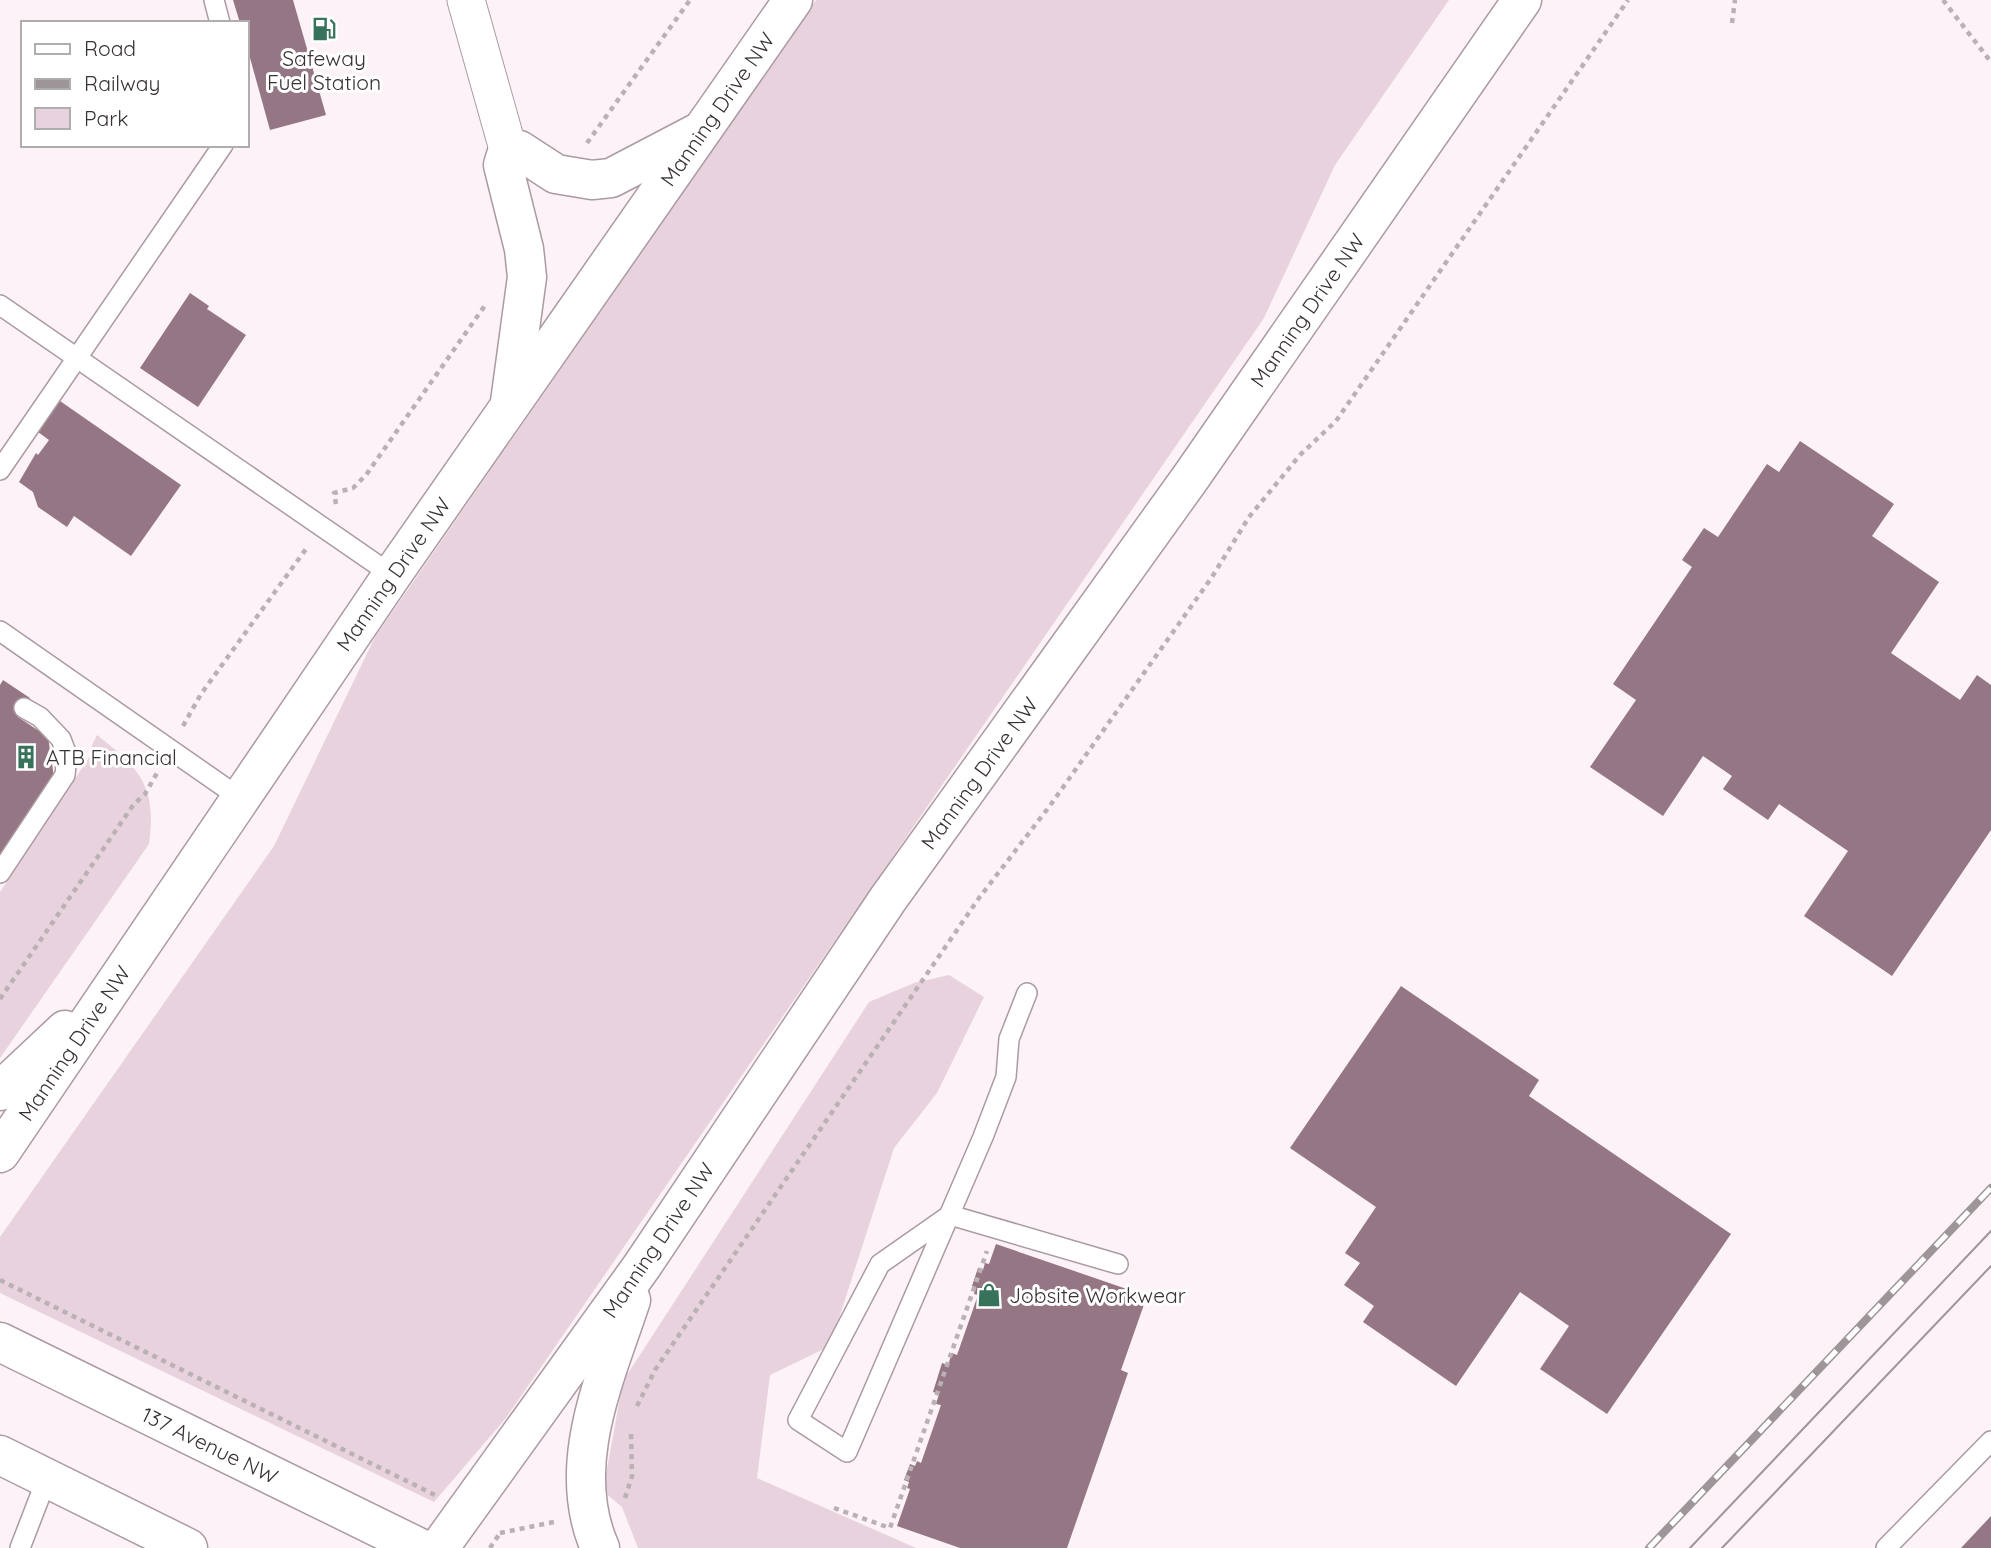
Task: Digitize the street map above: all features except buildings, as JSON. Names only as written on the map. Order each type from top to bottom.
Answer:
[{"type":"main road","name":"Manning Drive NW","points":[[0,1153],[392,575],[793,0]]},
{"type":"main road","name":"Manning Drive NW","points":[[439,1548],[642,1266],[888,900],[1191,477],[1522,0]]},
{"type":"main road","points":[[509,407],[527,277],[524,249],[503,164],[508,149],[519,150],[556,174],[592,180],[611,178],[703,130]]},
{"type":"main road","points":[[0,1091],[115,983]]},
{"type":"main road","points":[[600,1548],[589,1516],[585,1485],[586,1461],[593,1420],[642,1266]]},
{"type":"main road","name":"137 Avenue NW","points":[[0,1342],[420,1548]]},
{"type":"main road","points":[[0,1455],[188,1548]]},
{"type":"street","points":[[466,0],[508,149]]},
{"type":"lane","points":[[214,0],[219,21]]},
{"type":"lane","points":[[0,470],[222,147]]},
{"type":"lane","points":[[0,305],[392,575]]},
{"type":"lane","points":[[0,631],[240,797]]},
{"type":"lane","points":[[0,873],[65,775],[67,755],[61,739],[40,717],[24,708]]},
{"type":"lane","points":[[950,1214],[880,1264],[798,1420],[847,1452],[950,1214],[983,1137],[1006,1077],[1009,1039],[1027,993]]},
{"type":"lane","points":[[950,1214],[1118,1264]]},
{"type":"lane","points":[[1886,1548],[1991,1441]]},
{"type":"lane","points":[[20,1548],[47,1478]]},
{"type":"path","points":[[579,154],[690,0]]},
{"type":"path","points":[[636,1409],[655,1370],[979,898],[1049,807],[1212,577],[1250,517],[1300,455],[1336,421],[1628,0]]},
{"type":"path","points":[[1732,23],[1735,0]]},
{"type":"path","points":[[1943,0],[1991,62]]},
{"type":"path","points":[[336,506],[334,493],[353,488],[366,475],[486,304]]},
{"type":"path","points":[[194,706],[302,554]]},
{"type":"path","points":[[0,999],[134,804],[145,794]]},
{"type":"path","points":[[834,1508],[890,1528],[989,1246]]},
{"type":"path","points":[[0,1280],[433,1493]]},
{"type":"path","points":[[623,1503],[632,1476],[632,1424]]},
{"type":"path","points":[[500,1533],[561,1521]]},
{"type":"green space","points":[[816,0],[1449,0],[1335,165],[1264,318],[506,1418],[434,1502],[0,1293],[0,1237],[274,846],[375,637]]},
{"type":"green space","points":[[97,735],[124,758],[142,780],[150,807],[149,844],[0,1058],[0,892],[92,753],[92,745]]},
{"type":"green space","points":[[949,975],[984,997],[937,1093],[894,1148],[830,1346],[770,1375],[757,1478],[916,1548],[638,1548],[622,1507],[603,1491],[623,1381],[869,1002],[914,983]]},
{"type":"tram line","points":[[1690,1548],[1991,1231]]},
{"type":"tram line","points":[[1722,1548],[1991,1266]]},
{"type":"railway","points":[[1649,1548],[1991,1188]]},
{"type":"place","name":"Safeway Fuel Station","points":[[324,29]]},
{"type":"place","name":"ATB Financial","points":[[26,757]]},
{"type":"place","name":"Jobsite Workwear","points":[[989,1295]]}]
